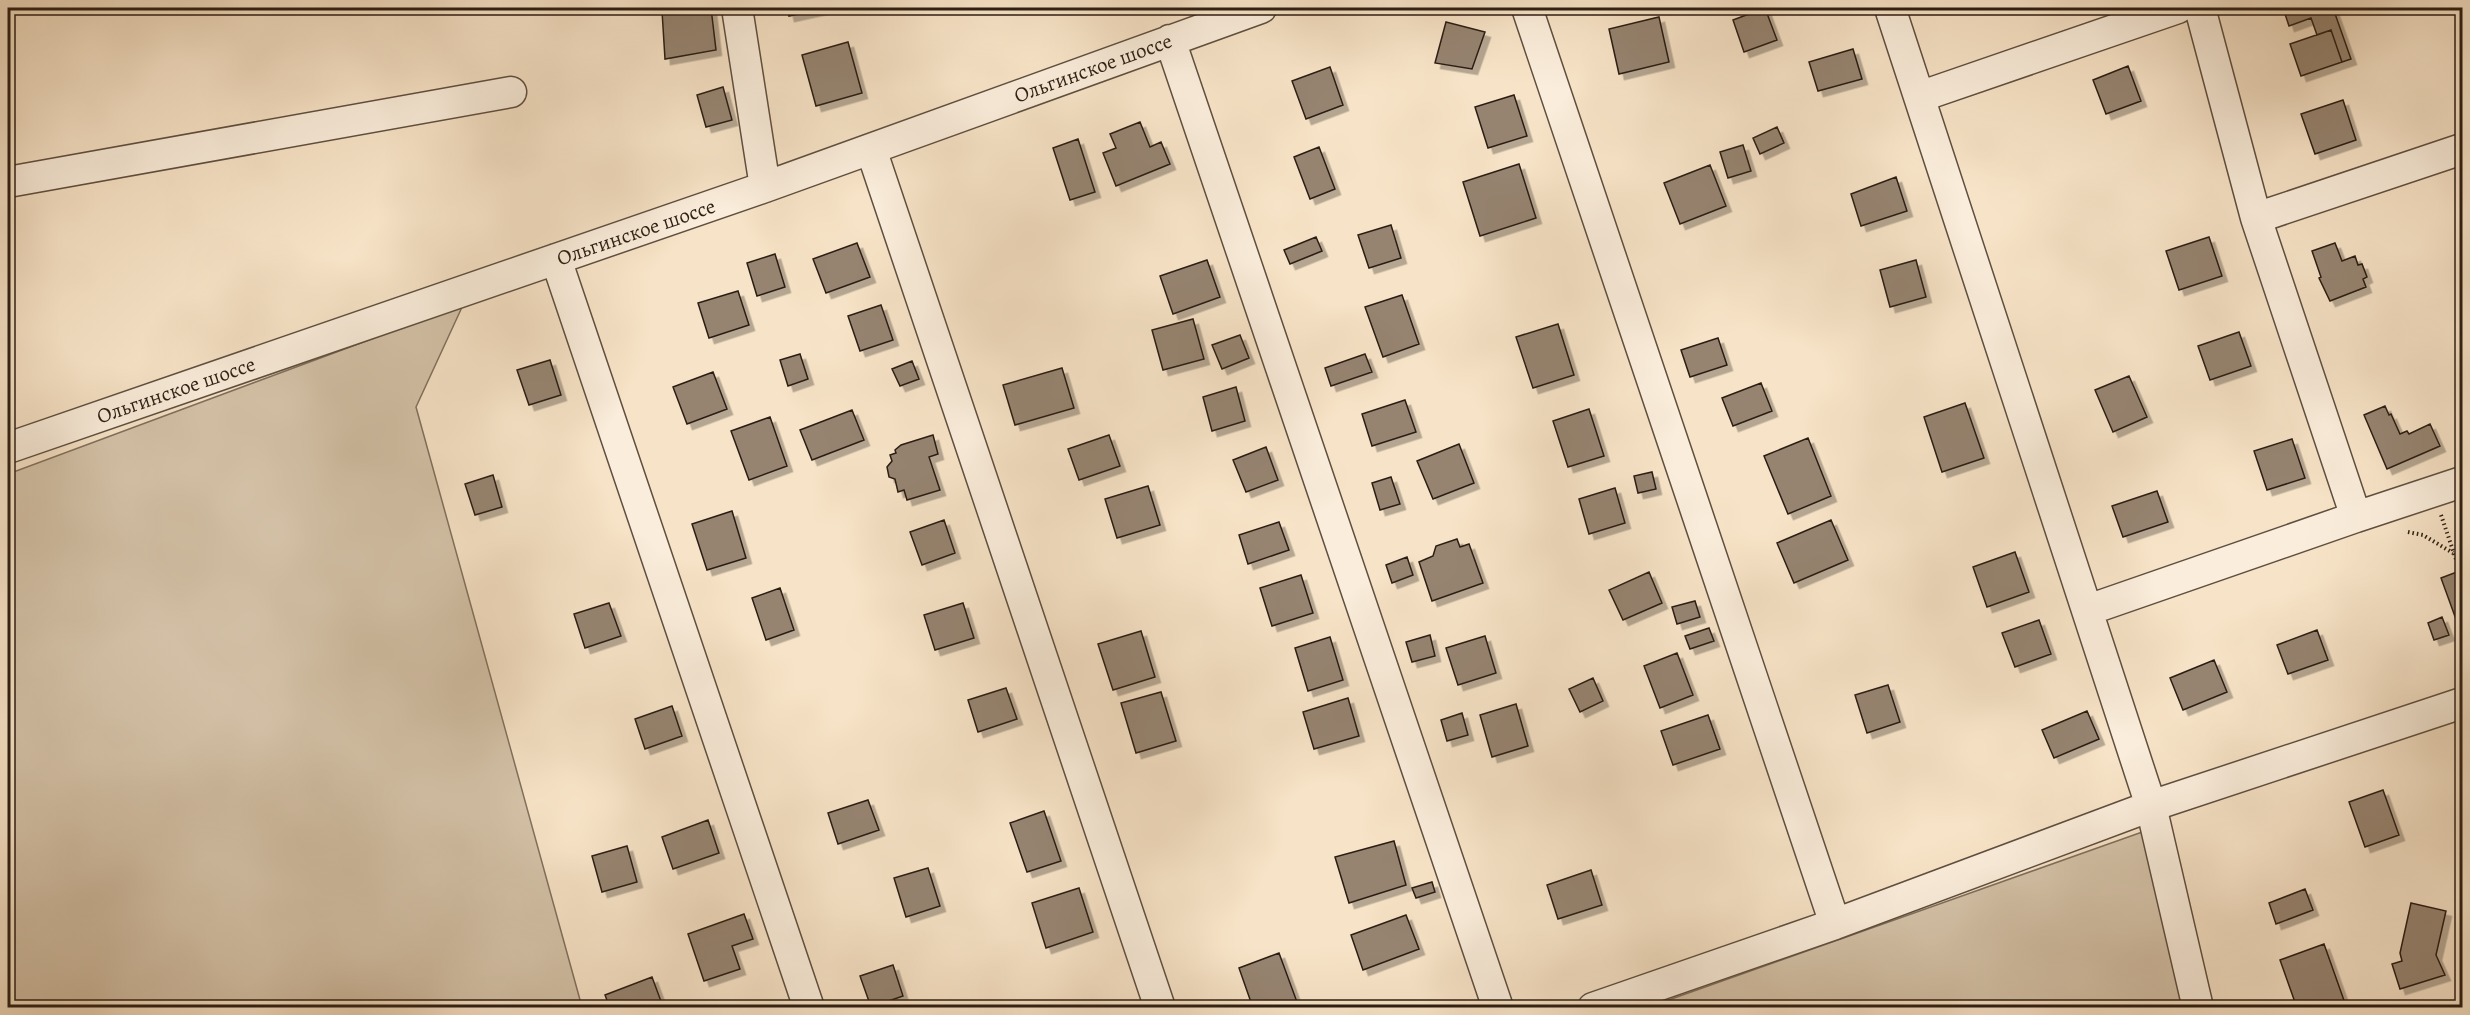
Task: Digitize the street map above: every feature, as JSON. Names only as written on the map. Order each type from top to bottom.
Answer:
[{"type":"street","points":[[737,8],[765,188]]},
{"type":"street","name":"Ольгинское шоссе","points":[[8,448],[765,188],[1261,8]]},
{"type":"street","points":[[1527,8],[1835,924]]},
{"type":"street","points":[[1890,8],[2151,806],[2198,1008]]},
{"type":"street","points":[[1919,97],[2178,8]]},
{"type":"street","points":[[2200,8],[2256,218],[2356,517]]},
{"type":"street","points":[[1170,40],[1498,1008]]},
{"type":"street","points":[[8,182],[511,92]]},
{"type":"street","points":[[871,149],[1160,1008]]},
{"type":"street","points":[[2256,218],[2463,149]]},
{"type":"street","points":[[556,260],[809,1008]]},
{"type":"street","points":[[2088,610],[2463,482]]},
{"type":"street","points":[[1593,1008],[1835,924],[2151,806],[2463,703]]},
{"type":"path","points":[[2441,514],[2460,571]]},
{"type":"path","points":[[2408,532],[2423,535],[2454,553]]},
{"type":"shaded area","points":[[463,305],[416,407],[582,1007],[8,1008],[8,474]]},
{"type":"shaded area","points":[[2145,831],[2188,1008],[1646,1008]]},
{"type":"building","points":[[711,8],[716,50],[665,59],[662,11]]},
{"type":"building","points":[[787,8],[826,8],[789,16]]},
{"type":"building","points":[[1765,8],[1777,40],[1744,52],[1733,20]]},
{"type":"building","points":[[2283,8],[2333,8],[2351,59],[2342,62],[2331,30],[2317,35],[2311,18],[2289,26]]},
{"type":"building","points":[[1659,17],[1669,62],[1619,74],[1609,29]]},
{"type":"building","points":[[1446,22],[1485,32],[1472,69],[1435,63]]},
{"type":"building","points":[[2331,30],[2342,62],[2301,76],[2290,44]]},
{"type":"building","points":[[848,42],[862,93],[816,106],[802,55]]},
{"type":"building","points":[[1853,49],[1862,79],[1818,91],[1809,62]]},
{"type":"building","points":[[2128,66],[2141,101],[2106,114],[2093,80]]},
{"type":"building","points":[[1330,67],[1343,105],[1306,119],[1292,81]]},
{"type":"building","points":[[723,87],[732,120],[706,127],[697,95]]},
{"type":"building","points":[[1514,95],[1527,136],[1488,148],[1475,107]]},
{"type":"building","points":[[2343,100],[2356,140],[2315,154],[2301,114]]},
{"type":"building","points":[[1140,122],[1150,147],[1161,142],[1170,164],[1116,186],[1103,153],[1116,148],[1110,134]]},
{"type":"building","points":[[1777,127],[1784,143],[1760,154],[1753,138]]},
{"type":"building","points":[[1078,139],[1095,192],[1070,200],[1053,148]]},
{"type":"building","points":[[1743,145],[1751,171],[1728,178],[1720,152]]},
{"type":"building","points":[[1319,147],[1335,189],[1310,199],[1294,157]]},
{"type":"building","points":[[1519,164],[1536,218],[1480,236],[1463,182]]},
{"type":"building","points":[[1710,165],[1726,206],[1680,224],[1664,183]]},
{"type":"building","points":[[1896,177],[1907,211],[1861,226],[1851,194]]},
{"type":"building","points":[[1391,225],[1401,258],[1369,268],[1358,235]]},
{"type":"building","points":[[1316,237],[1322,251],[1290,264],[1284,250]]},
{"type":"building","points":[[2209,237],[2222,276],[2179,290],[2166,251]]},
{"type":"building","points":[[857,243],[870,277],[826,293],[813,259]]},
{"type":"building","points":[[2335,243],[2342,261],[2355,256],[2358,265],[2362,264],[2367,277],[2363,279],[2366,287],[2330,301],[2319,278],[2321,277],[2312,251]]},
{"type":"building","points":[[775,254],[785,287],[757,296],[747,263]]},
{"type":"building","points":[[1207,260],[1220,297],[1173,314],[1160,276]]},
{"type":"building","points":[[1916,260],[1926,297],[1890,307],[1880,270]]},
{"type":"building","points":[[738,291],[749,325],[709,338],[698,303]]},
{"type":"building","points":[[1402,295],[1419,344],[1383,357],[1365,307]]},
{"type":"building","points":[[881,305],[893,340],[860,351],[848,316]]},
{"type":"building","points":[[1193,319],[1204,359],[1163,370],[1152,330]]},
{"type":"building","points":[[1558,324],[1574,375],[1533,388],[1516,337]]},
{"type":"building","points":[[2239,332],[2251,366],[2210,380],[2198,346]]},
{"type":"building","points":[[1240,335],[1249,358],[1222,369],[1212,345]]},
{"type":"building","points":[[1718,338],[1727,365],[1690,377],[1681,350]]},
{"type":"building","points":[[800,354],[808,379],[788,386],[780,360]]},
{"type":"building","points":[[1365,354],[1372,372],[1331,386],[1325,368]]},
{"type":"building","points":[[550,360],[561,395],[529,405],[517,370]]},
{"type":"building","points":[[912,361],[919,379],[900,386],[892,369]]},
{"type":"building","points":[[1062,368],[1074,408],[1015,425],[1003,385]]},
{"type":"building","points":[[713,372],[727,409],[687,424],[673,387]]},
{"type":"building","points":[[2129,376],[2147,417],[2113,432],[2095,390]]},
{"type":"building","points":[[1761,383],[1772,411],[1733,426],[1722,398]]},
{"type":"building","points":[[1236,387],[1245,421],[1212,431],[1203,397]]},
{"type":"building","points":[[1405,400],[1416,432],[1372,446],[1362,414]]},
{"type":"building","points":[[1965,403],[1984,458],[1942,472],[1924,417]]},
{"type":"building","points":[[2385,406],[2400,434],[2407,431],[2409,434],[2430,424],[2440,446],[2387,469],[2364,415]]},
{"type":"building","points":[[1589,409],[1604,456],[1568,467],[1553,421]]},
{"type":"building","points":[[852,410],[864,440],[812,460],[800,430]]},
{"type":"building","points":[[770,417],[787,466],[749,480],[731,431]]},
{"type":"building","points":[[933,435],[938,454],[929,457],[940,490],[907,500],[904,490],[898,492],[895,479],[889,477],[887,467],[892,461],[890,455],[896,453],[895,450],[901,445]]},
{"type":"building","points":[[1109,435],[1120,466],[1079,480],[1068,449]]},
{"type":"building","points":[[1808,438],[1831,496],[1788,514],[1764,456]]},
{"type":"building","points":[[2292,439],[2305,478],[2267,490],[2254,451]]},
{"type":"building","points":[[1459,444],[1474,483],[1433,499],[1417,461]]},
{"type":"building","points":[[1266,447],[1278,480],[1246,492],[1233,460]]},
{"type":"building","points":[[1652,472],[1656,489],[1638,493],[1634,476]]},
{"type":"building","points":[[493,475],[502,507],[475,515],[465,484]]},
{"type":"building","points":[[1391,477],[1400,504],[1380,510],[1372,483]]},
{"type":"building","points":[[1148,486],[1160,525],[1117,538],[1105,499]]},
{"type":"building","points":[[1615,488],[1625,523],[1589,534],[1579,499]]},
{"type":"building","points":[[2157,491],[2168,522],[2123,537],[2112,506]]},
{"type":"building","points":[[732,511],[746,558],[707,570],[692,524]]},
{"type":"building","points":[[944,520],[955,553],[922,565],[910,532]]},
{"type":"building","points":[[1831,520],[1848,560],[1794,583],[1777,543]]},
{"type":"building","points":[[1279,522],[1289,550],[1248,564],[1239,535]]},
{"type":"building","points":[[1457,539],[1460,547],[1469,544],[1483,583],[1432,601],[1419,562],[1433,556],[1436,546]]},
{"type":"building","points":[[2015,552],[2029,592],[1987,607],[1973,567]]},
{"type":"building","points":[[1407,557],[1413,575],[1392,583],[1386,565]]},
{"type":"building","points":[[2462,570],[2462,620],[2457,622],[2441,578]]},
{"type":"building","points":[[1649,572],[1662,603],[1623,620],[1609,590]]},
{"type":"building","points":[[1301,575],[1313,613],[1272,626],[1260,588]]},
{"type":"building","points":[[780,588],[794,630],[766,640],[752,598]]},
{"type":"building","points":[[1695,601],[1700,617],[1677,624],[1672,607]]},
{"type":"building","points":[[609,603],[621,636],[585,648],[574,614]]},
{"type":"building","points":[[963,603],[974,638],[935,650],[924,615]]},
{"type":"building","points":[[2442,617],[2449,635],[2434,640],[2428,623]]},
{"type":"building","points":[[2039,620],[2051,654],[2015,667],[2002,633]]},
{"type":"building","points":[[1709,628],[1714,641],[1690,649],[1685,636]]},
{"type":"building","points":[[2317,630],[2328,660],[2288,674],[2277,645]]},
{"type":"building","points":[[1141,631],[1155,677],[1113,690],[1098,644]]},
{"type":"building","points":[[1430,635],[1435,656],[1412,662],[1406,642]]},
{"type":"building","points":[[1485,636],[1496,673],[1458,685],[1446,648]]},
{"type":"building","points":[[1330,637],[1343,680],[1308,691],[1295,648]]},
{"type":"building","points":[[1677,653],[1693,695],[1660,708],[1644,666]]},
{"type":"building","points":[[2214,660],[2227,692],[2183,710],[2170,678]]},
{"type":"building","points":[[1593,678],[1603,701],[1580,712],[1569,689]]},
{"type":"building","points":[[1888,685],[1900,722],[1867,733],[1855,695]]},
{"type":"building","points":[[1006,688],[1017,719],[978,732],[968,700]]},
{"type":"building","points":[[1161,692],[1176,741],[1136,753],[1121,703]]},
{"type":"building","points":[[1348,698],[1359,736],[1314,749],[1303,712]]},
{"type":"building","points":[[1516,704],[1528,746],[1492,757],[1480,715]]},
{"type":"building","points":[[672,706],[682,736],[645,749],[635,719]]},
{"type":"building","points":[[2087,711],[2099,739],[2054,758],[2042,730]]},
{"type":"building","points":[[1462,713],[1468,735],[1447,741],[1441,720]]},
{"type":"building","points":[[1708,715],[1720,749],[1673,765],[1661,731]]},
{"type":"building","points":[[2383,790],[2399,835],[2365,847],[2349,802]]},
{"type":"building","points":[[868,800],[879,830],[838,844],[828,813]]},
{"type":"building","points":[[1044,811],[1061,861],[1027,872],[1010,823]]},
{"type":"building","points":[[708,820],[719,853],[673,869],[662,837]]},
{"type":"building","points":[[1394,841],[1406,885],[1349,903],[1335,857]]},
{"type":"building","points":[[627,846],[637,882],[602,892],[592,856]]},
{"type":"building","points":[[928,868],[940,906],[906,917],[894,878]]},
{"type":"building","points":[[1591,870],[1602,905],[1558,919],[1547,885]]},
{"type":"building","points":[[1432,882],[1435,892],[1416,898],[1412,888]]},
{"type":"building","points":[[1079,888],[1093,932],[1046,948],[1032,903]]},
{"type":"building","points":[[2305,889],[2313,910],[2276,924],[2269,903]]},
{"type":"building","points":[[2411,903],[2446,911],[2436,955],[2445,975],[2400,989],[2392,964],[2402,961],[2400,953]]},
{"type":"building","points":[[744,914],[753,939],[732,946],[740,969],[704,981],[688,934]]},
{"type":"building","points":[[1406,915],[1419,949],[1363,970],[1351,935]]},
{"type":"building","points":[[2324,944],[2346,1006],[2297,1008],[2280,960]]},
{"type":"building","points":[[1279,953],[1297,1002],[1284,1008],[1253,1008],[1239,968]]},
{"type":"building","points":[[893,965],[903,996],[871,1007],[860,976]]},
{"type":"building","points":[[652,977],[662,1004],[653,1008],[610,1008],[605,995]]}]
